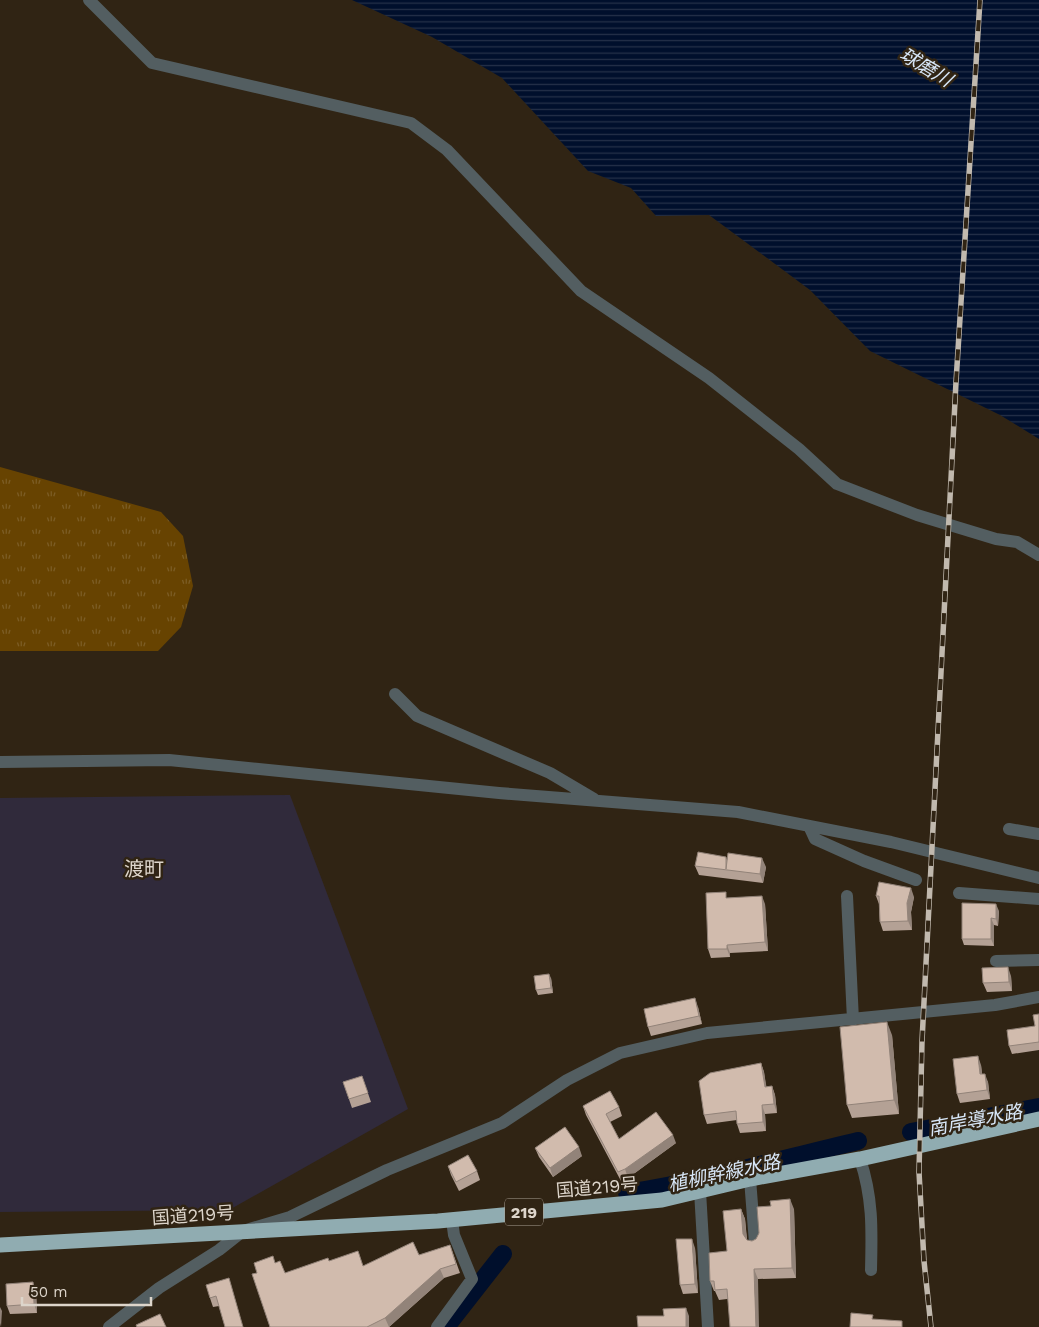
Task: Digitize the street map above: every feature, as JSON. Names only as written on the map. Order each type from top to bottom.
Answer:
[{"type":"highway","name":"国道219号","points":[[0,1245],[208,1235],[243,1231],[452,1220],[662,1200],[750,1179],[860,1159],[1039,1119]]},
{"type":"street","points":[[89,0],[152,63],[411,123],[448,150],[581,291],[709,378],[799,450],[837,484],[918,515],[996,539],[1017,542],[1039,555]]},
{"type":"street","points":[[395,694],[418,716],[550,773],[596,800]]},
{"type":"street","points":[[0,762],[169,760],[738,812],[891,842],[1039,878]]},
{"type":"street","points":[[809,826],[815,839],[864,861],[916,880]]},
{"type":"street","points":[[1009,829],[1039,834]]},
{"type":"street","points":[[959,893],[1039,899]]},
{"type":"street","points":[[847,896],[853,1020]]},
{"type":"street","points":[[996,962],[1039,960]]},
{"type":"street","points":[[109,1327],[159,1288],[219,1250],[243,1231],[298,1213],[387,1170],[502,1123],[567,1080],[620,1053],[707,1033],[995,1005],[1039,997]]},
{"type":"street","points":[[860,1159],[867,1179],[873,1214],[871,1270]]},
{"type":"street","points":[[750,1179],[755,1243]]},
{"type":"street","points":[[700,1191],[708,1327]]},
{"type":"street","points":[[437,1327],[472,1279],[454,1235],[452,1220]]},
{"type":"shaded area","points":[[290,795],[408,1109],[229,1210],[0,1212],[0,798]]},
{"type":"green space","points":[[0,467],[161,512],[183,536],[193,586],[181,627],[158,651],[0,651]]},
{"type":"water","name":"球磨川","points":[[352,0],[1039,0],[1039,439],[1000,415],[870,351],[810,290],[709,215],[656,216],[631,188],[588,171],[502,78],[432,37]]},
{"type":"building","points":[[698,852],[726,857],[726,869],[728,853],[762,858],[760,874],[695,866]]},
{"type":"building","points":[[879,882],[911,888],[907,903],[908,921],[880,922],[879,896],[876,896]]},
{"type":"building","points":[[726,892],[726,898],[762,896],[765,942],[727,945],[727,949],[708,949],[706,893]]},
{"type":"building","points":[[962,903],[996,904],[996,919],[991,918],[991,939],[962,939]]},
{"type":"building","points":[[1008,967],[1009,982],[983,983],[982,968]]},
{"type":"building","points":[[549,974],[551,988],[536,990],[534,976]]},
{"type":"building","points":[[695,998],[699,1016],[648,1027],[644,1009]]},
{"type":"building","points":[[1039,1014],[1039,1042],[1009,1046],[1007,1030],[1035,1026],[1033,1015]]},
{"type":"building","points":[[887,1022],[894,1100],[847,1105],[840,1027]]},
{"type":"building","points":[[978,1056],[980,1074],[985,1074],[987,1090],[957,1094],[953,1059]]},
{"type":"building","points":[[761,1063],[765,1087],[772,1086],[774,1104],[762,1105],[763,1122],[737,1124],[736,1111],[704,1115],[699,1081],[710,1073]]},
{"type":"building","points":[[362,1076],[368,1093],[349,1099],[343,1082]]},
{"type":"building","points":[[610,1091],[619,1107],[606,1114],[619,1139],[656,1112],[673,1135],[618,1172],[583,1106]]},
{"type":"building","points":[[565,1127],[579,1147],[550,1168],[535,1148]]},
{"type":"building","points":[[468,1155],[477,1171],[456,1182],[448,1166]]},
{"type":"building","points":[[790,1199],[792,1268],[754,1269],[756,1327],[730,1327],[727,1289],[715,1290],[714,1281],[710,1281],[709,1253],[727,1251],[723,1211],[741,1209],[743,1234],[747,1240],[752,1241],[756,1239],[759,1233],[757,1207],[771,1206],[770,1201]]},
{"type":"building","points":[[676,1239],[692,1239],[695,1284],[680,1285]]},
{"type":"building","points":[[413,1242],[419,1255],[450,1245],[456,1264],[440,1269],[385,1318],[367,1327],[270,1327],[252,1274],[257,1273],[254,1263],[273,1256],[275,1263],[280,1261],[285,1273],[328,1258],[329,1261],[358,1251],[363,1266]]},
{"type":"building","points":[[229,1278],[243,1327],[225,1327],[216,1296],[210,1298],[206,1285]]},
{"type":"building","points":[[33,1282],[34,1304],[7,1306],[6,1284]]},
{"type":"building","points":[[686,1308],[686,1327],[638,1327],[637,1316],[664,1316],[663,1309]]},
{"type":"building","points":[[851,1313],[873,1315],[872,1319],[902,1321],[902,1327],[850,1327]]},
{"type":"building","points":[[160,1314],[166,1327],[137,1327],[136,1325]]},
{"type":"waterway","name":"南岸導水路","points":[[911,1132],[1039,1107]]},
{"type":"waterway","name":"植柳幹線水路","points":[[627,1193],[715,1176],[858,1141]]},
{"type":"waterway","name":"植柳幹線水路","points":[[446,1327],[503,1254]]},
{"type":"railway","points":[[931,1327],[924,1261],[919,1172],[922,1041],[956,382],[980,0]]},
{"type":"district","name":"渡町","points":[[144,869]]}]
